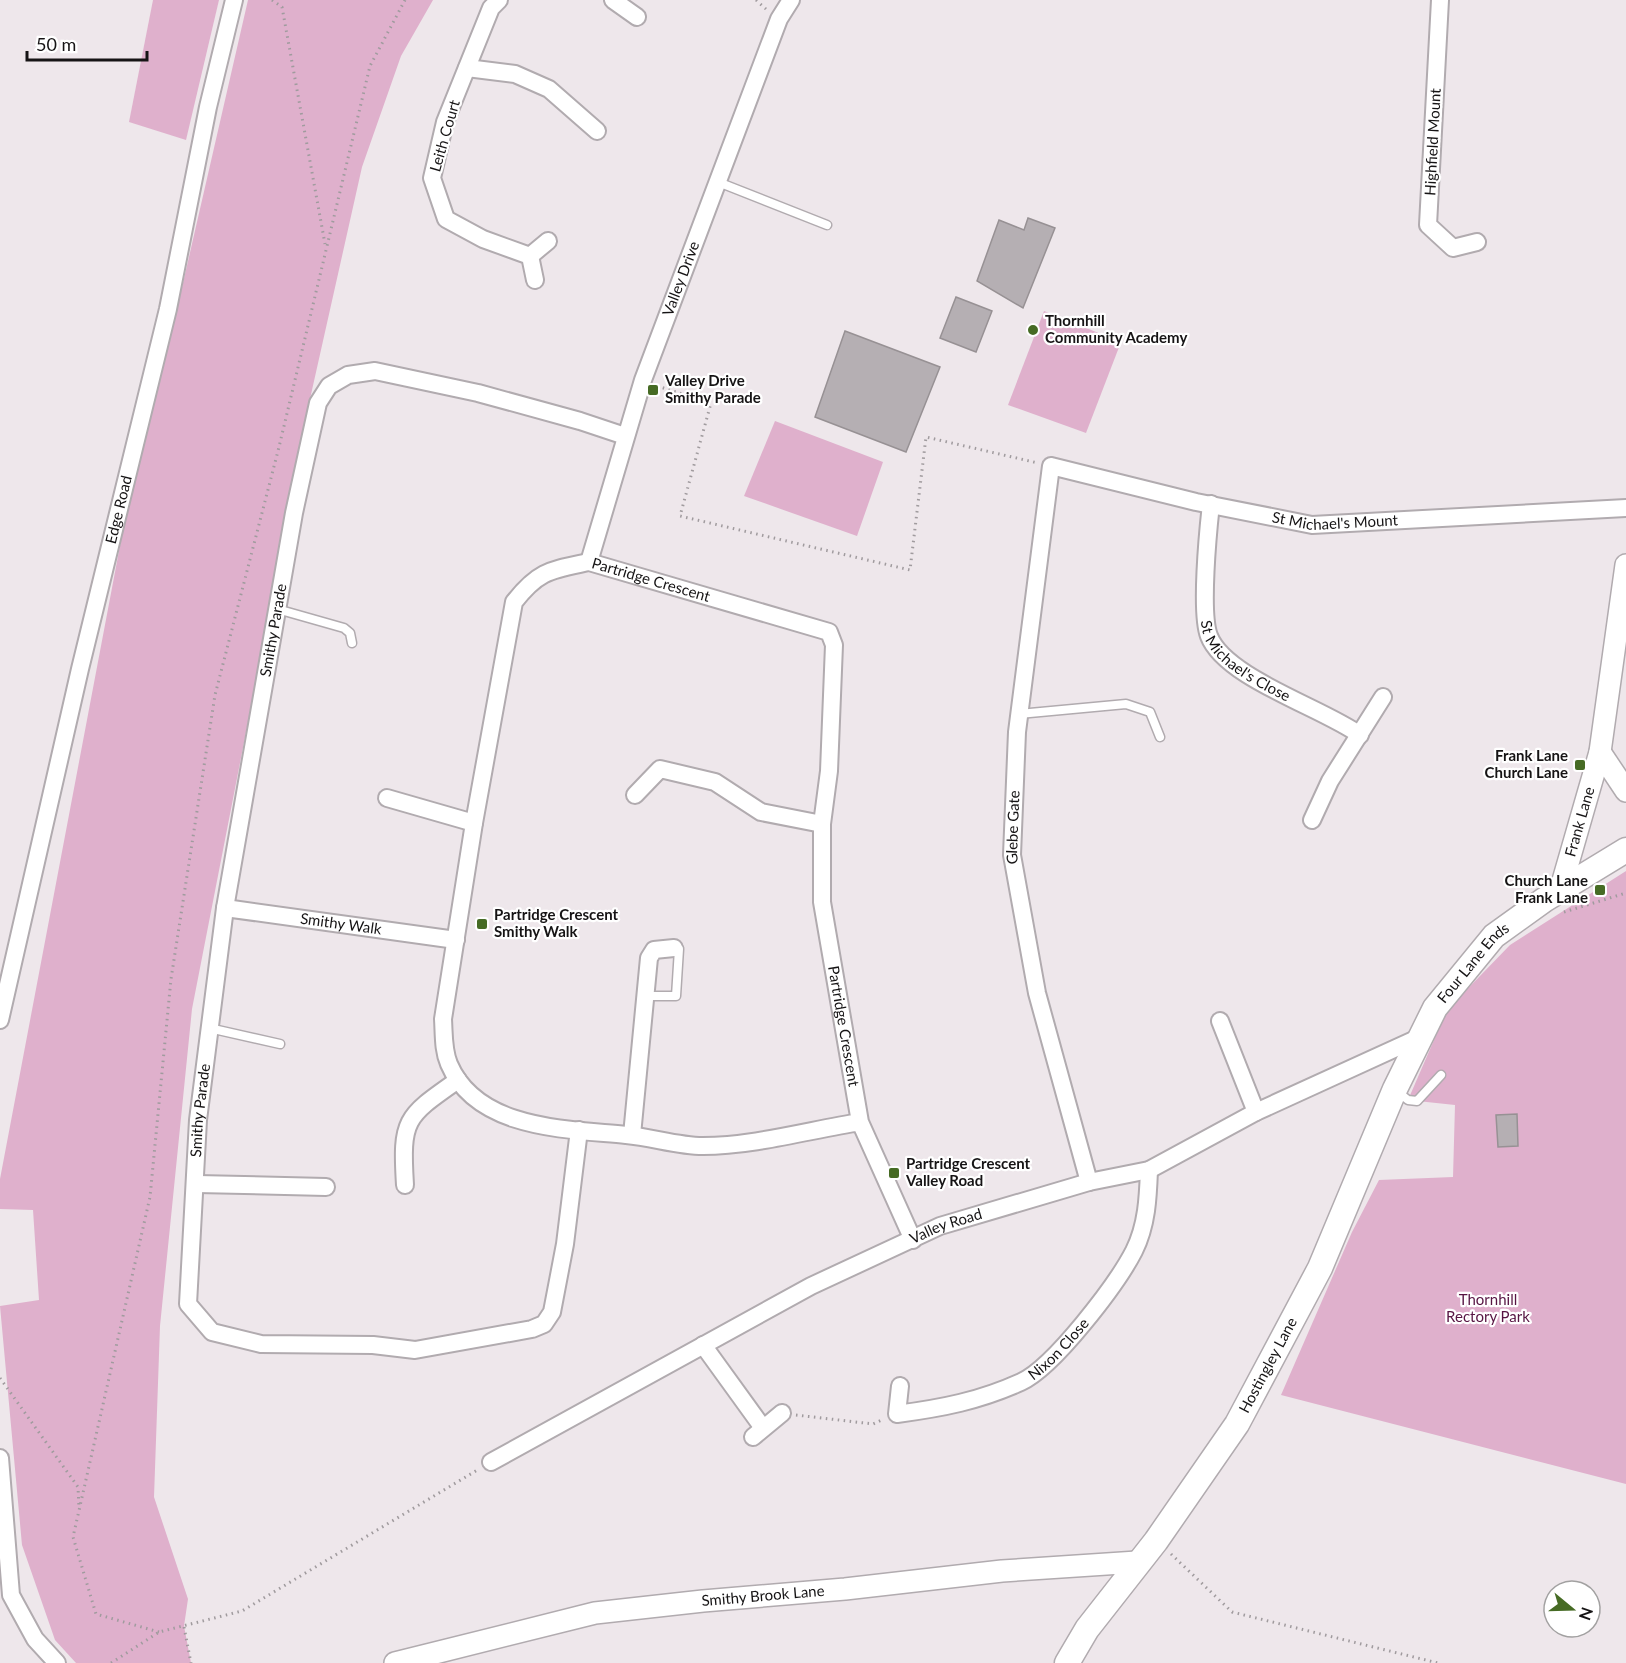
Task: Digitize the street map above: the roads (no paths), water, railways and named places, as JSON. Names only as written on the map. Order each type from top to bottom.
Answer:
[{"type":"main road","name":"Four Lane Ends","points":[[1418,1038],[1435,1008],[1494,936],[1552,895],[1626,850]]},
{"type":"main road","name":"Hostingley Lane","points":[[1066,1663],[1087,1629],[1137,1562],[1156,1541],[1237,1424],[1320,1268],[1418,1038]]},
{"type":"street","name":"Edge Road","points":[[0,1020],[80,669],[168,309],[208,107],[234,0]]},
{"type":"street","name":"Leith Court","points":[[499,0],[491,8],[445,122],[432,178],[447,219],[483,239],[530,256]]},
{"type":"street","points":[[613,0],[637,17]]},
{"type":"street","name":"Valley Drive","points":[[589,562],[642,380],[779,19],[791,0]]},
{"type":"street","name":"Highfield Mount","points":[[1440,0],[1428,225],[1453,248],[1477,242]]},
{"type":"street","points":[[467,68],[515,74],[549,89],[597,131]]},
{"type":"street","points":[[535,280],[530,256],[548,241]]},
{"type":"street","name":"Smithy Parade","points":[[579,1130],[558,1286],[552,1312],[544,1324],[532,1329],[416,1350],[373,1345],[261,1344],[212,1332],[188,1304],[198,1120],[225,908],[276,609],[318,403],[330,386],[348,375],[375,371],[466,391],[580,421],[625,436]]},
{"type":"street","name":"St Michael's Mount","points":[[1051,466],[1312,525],[1626,508]]},
{"type":"street","name":"Glebe Gate","points":[[1051,466],[1019,714],[1012,855],[1037,993],[1089,1182]]},
{"type":"street","name":"St Michael's Close","points":[[1211,504],[1205,620],[1213,647],[1245,673],[1360,735]]},
{"type":"street","name":"Partridge Crescent","points":[[861,1122],[754,1141],[703,1146],[673,1144],[632,1135],[521,1121],[478,1099],[458,1080],[448,1064],[443,1028],[474,823],[514,602],[529,583],[549,570],[589,562],[829,632],[834,645],[829,771],[822,824],[822,902],[861,1122],[913,1240]]},
{"type":"street","name":"Frank Lane","points":[[1552,895],[1600,752],[1626,565]]},
{"type":"street","points":[[1312,820],[1330,781],[1383,696]]},
{"type":"street","name":"Frank Lane","points":[[1600,752],[1626,791]]},
{"type":"street","points":[[635,795],[660,769],[715,782],[761,812],[822,824]]},
{"type":"street","points":[[387,798],[474,823]]},
{"type":"street","name":"Smithy Walk","points":[[225,908],[456,940]]},
{"type":"street","points":[[632,1135],[648,966],[654,950],[674,948]]},
{"type":"street","points":[[1220,1021],[1256,1112]]},
{"type":"street","name":"Valley Road","points":[[491,1462],[811,1286],[940,1226],[1089,1182],[1149,1170],[1256,1112],[1418,1038]]},
{"type":"street","points":[[405,1185],[403,1145],[410,1118],[418,1108],[458,1080]]},
{"type":"street","name":"Nixon Close","points":[[900,1386],[897,1414],[957,1406],[1023,1381],[1071,1339],[1134,1250],[1146,1215],[1149,1170]]},
{"type":"street","points":[[196,1184],[326,1187]]},
{"type":"street","points":[[703,1345],[758,1432],[782,1413]]},
{"type":"street","points":[[0,1458],[11,1595],[35,1639],[57,1663]]},
{"type":"street","name":"Smithy Brook Lane","points":[[395,1663],[595,1613],[703,1601],[827,1592],[1002,1571],[1137,1562]]},
{"type":"lane","points":[[718,182],[827,225]]},
{"type":"lane","points":[[276,609],[344,628],[350,633],[352,643]]},
{"type":"lane","points":[[1019,714],[1126,704],[1150,712],[1160,737]]},
{"type":"lane","points":[[645,996],[676,996],[679,949],[674,948]]},
{"type":"lane","points":[[209,1028],[280,1044]]},
{"type":"lane","points":[[1395,1089],[1408,1101],[1417,1101],[1441,1075]]},
{"type":"place","name":"Thornhill Community Academy","points":[[1033,330]]},
{"type":"place","name":"Valley Drive Smithy Parade","points":[[653,390]]},
{"type":"place","name":"Frank Lane Church Lane","points":[[1580,765]]},
{"type":"place","name":"Church Lane Frank Lane","points":[[1600,890]]},
{"type":"place","name":"Partridge Crescent Smithy Walk","points":[[482,924]]},
{"type":"place","name":"Partridge Crescent Valley Road","points":[[894,1173]]},
{"type":"park label","name":"Thornhill Rectory Park","points":[[1488,1308]]}]
